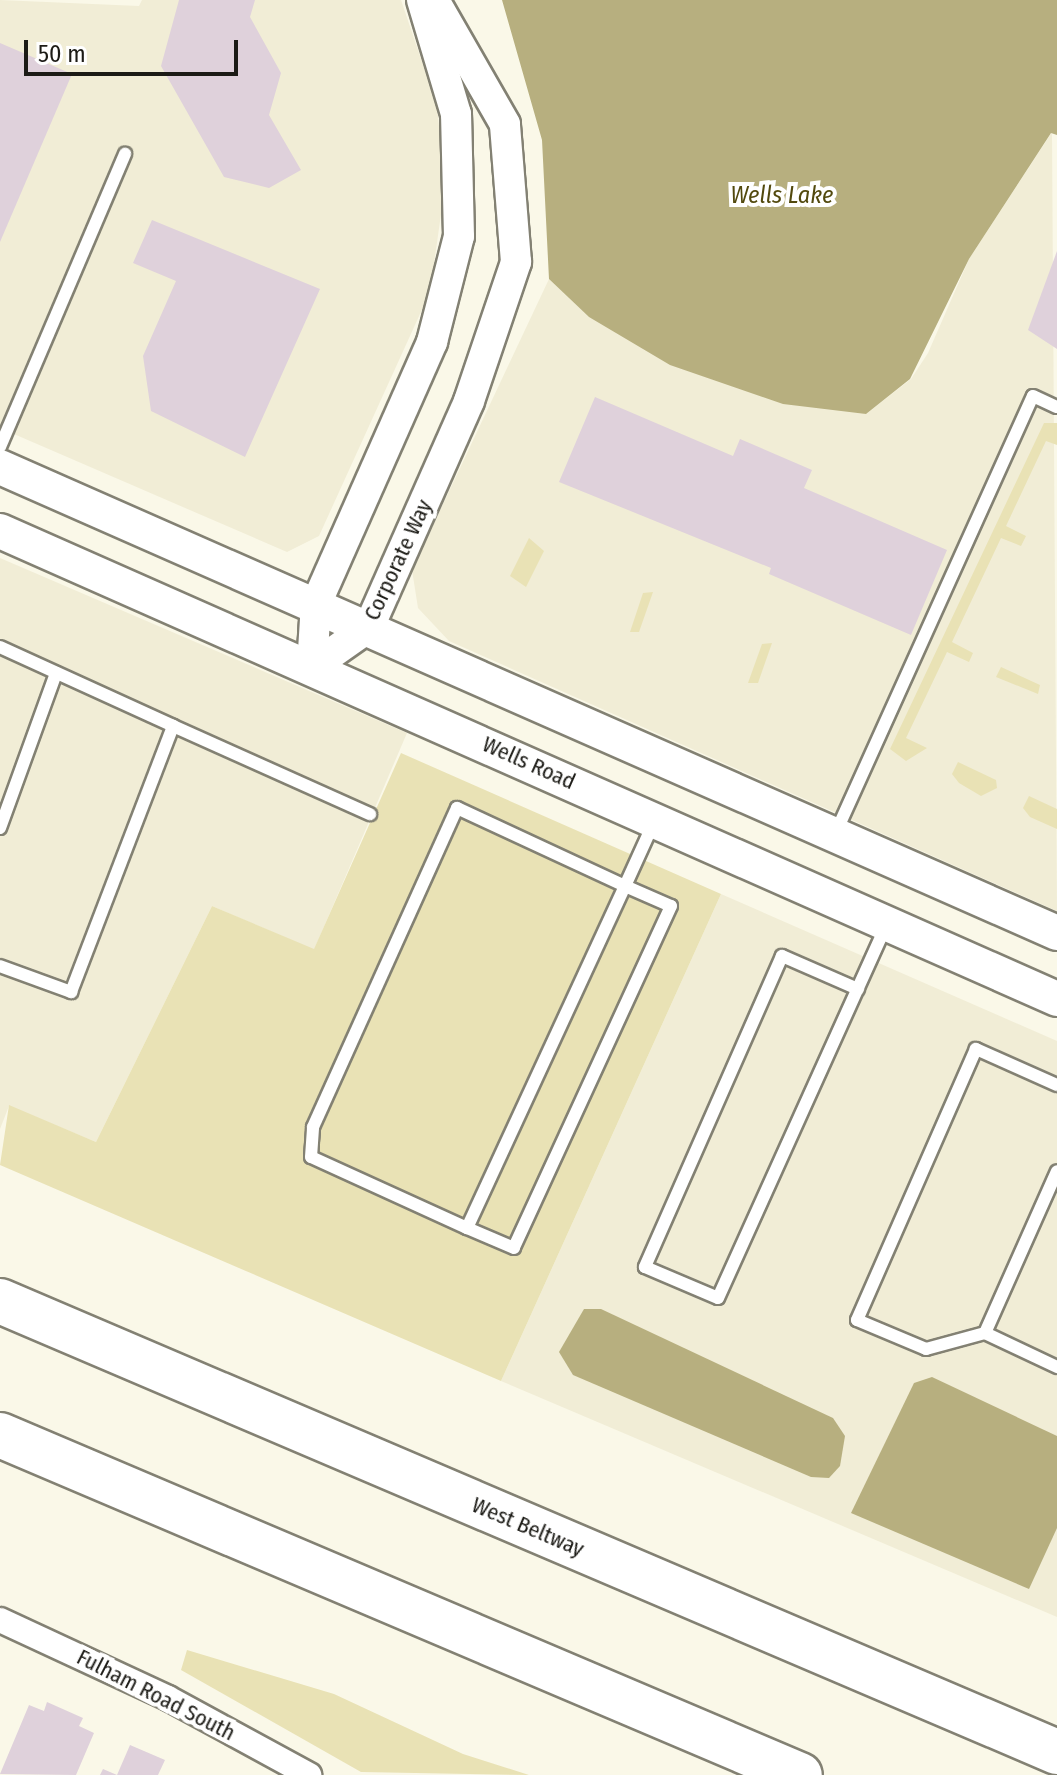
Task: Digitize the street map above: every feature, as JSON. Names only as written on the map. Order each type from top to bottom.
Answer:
[{"type":"highway","name":"West Beltway","points":[[0,1301],[1057,1752]]},
{"type":"highway","points":[[0,1435],[652,1717],[800,1775]]},
{"type":"highway","points":[[652,1717],[757,1775]]},
{"type":"main road","points":[[0,467],[836,832],[1057,933]]},
{"type":"main road","name":"Wells Road","points":[[0,531],[1057,999]]},
{"type":"street","points":[[312,667],[316,604],[432,342],[459,236],[456,114],[422,0]]},
{"type":"street","name":"Corporate Way","points":[[312,667],[369,627],[469,401],[516,262],[505,124],[434,0]]},
{"type":"street","name":"Fulham Road South","points":[[0,1620],[168,1698],[309,1775]]},
{"type":"lane","points":[[0,447],[125,154]]},
{"type":"lane","points":[[836,832],[1033,396],[1057,407]]},
{"type":"lane","points":[[0,647],[370,814]]},
{"type":"lane","points":[[0,828],[56,673]]},
{"type":"lane","points":[[0,966],[71,992],[173,726]]},
{"type":"lane","points":[[457,808],[625,886],[671,906],[514,1248],[311,1157],[313,1127],[457,808]]},
{"type":"lane","points":[[467,1228],[655,819]]},
{"type":"lane","points":[[858,989],[782,956],[645,1267],[718,1298],[888,923]]},
{"type":"lane","points":[[1057,1085],[976,1049],[857,1320],[926,1349],[985,1333],[1057,1367]]},
{"type":"lane","points":[[985,1333],[1057,1171]]},
{"type":"shaded area","points":[[0,0],[139,6],[142,0],[401,0],[437,106],[445,186],[430,292],[319,536],[287,552],[0,428]]},
{"type":"shaded area","points":[[1052,132],[1057,911],[449,641],[418,608],[412,570],[549,279],[589,317],[866,414],[911,379],[928,353],[969,259]]},
{"type":"shaded area","points":[[1044,423],[1057,423],[1057,445],[1046,441],[1006,526],[1026,536],[1021,546],[1001,538],[952,642],[973,653],[969,662],[947,652],[906,738],[927,748],[906,761],[890,749]]},
{"type":"shaded area","points":[[529,538],[544,551],[526,587],[510,576]]},
{"type":"shaded area","points":[[0,558],[407,733],[314,950],[212,906],[96,1142],[9,1106],[0,1129]]},
{"type":"shaded area","points":[[653,592],[639,632],[630,632],[643,593]]},
{"type":"shaded area","points":[[772,643],[758,683],[748,683],[762,644]]},
{"type":"shaded area","points":[[1001,667],[1040,685],[1038,694],[996,677]]},
{"type":"shaded area","points":[[401,753],[721,894],[501,1381],[0,1165],[9,1105],[96,1142],[212,906],[314,949]]},
{"type":"shaded area","points":[[958,762],[996,780],[997,788],[981,796],[959,783],[952,774]]},
{"type":"shaded area","points":[[1029,796],[1057,809],[1057,829],[1030,817],[1023,808]]},
{"type":"shaded area","points":[[721,894],[1057,1041],[1057,1617],[501,1381]]},
{"type":"shaded area","points":[[187,1650],[334,1694],[463,1754],[529,1775],[361,1772],[181,1670]]},
{"type":"water","name":"Wells Lake","points":[[502,0],[1057,0],[1057,135],[1051,133],[969,259],[910,379],[866,414],[783,404],[670,365],[589,317],[549,279],[542,140]]},
{"type":"water","points":[[584,1309],[601,1309],[833,1418],[845,1436],[840,1466],[829,1478],[811,1477],[573,1375],[559,1352]]},
{"type":"water","points":[[932,1377],[1057,1436],[1057,1528],[1029,1589],[851,1513],[914,1383]]},
{"type":"building","points":[[179,0],[255,0],[250,17],[281,73],[269,115],[301,170],[269,188],[224,177],[161,66]]},
{"type":"building","points":[[0,43],[72,74],[0,242]]},
{"type":"building","points":[[152,220],[320,289],[245,457],[151,411],[143,356],[176,281],[133,263]]},
{"type":"building","points":[[1057,251],[1057,349],[1028,330]]},
{"type":"building","points":[[595,397],[733,456],[740,439],[812,470],[804,488],[947,550],[911,635],[769,574],[771,568],[559,482]]},
{"type":"building","points":[[47,1702],[83,1718],[79,1726],[94,1733],[76,1775],[0,1774],[29,1705],[44,1711]]},
{"type":"building","points":[[130,1745],[165,1760],[158,1775],[117,1775]]},
{"type":"building","points":[[103,1769],[117,1775],[100,1775]]}]
